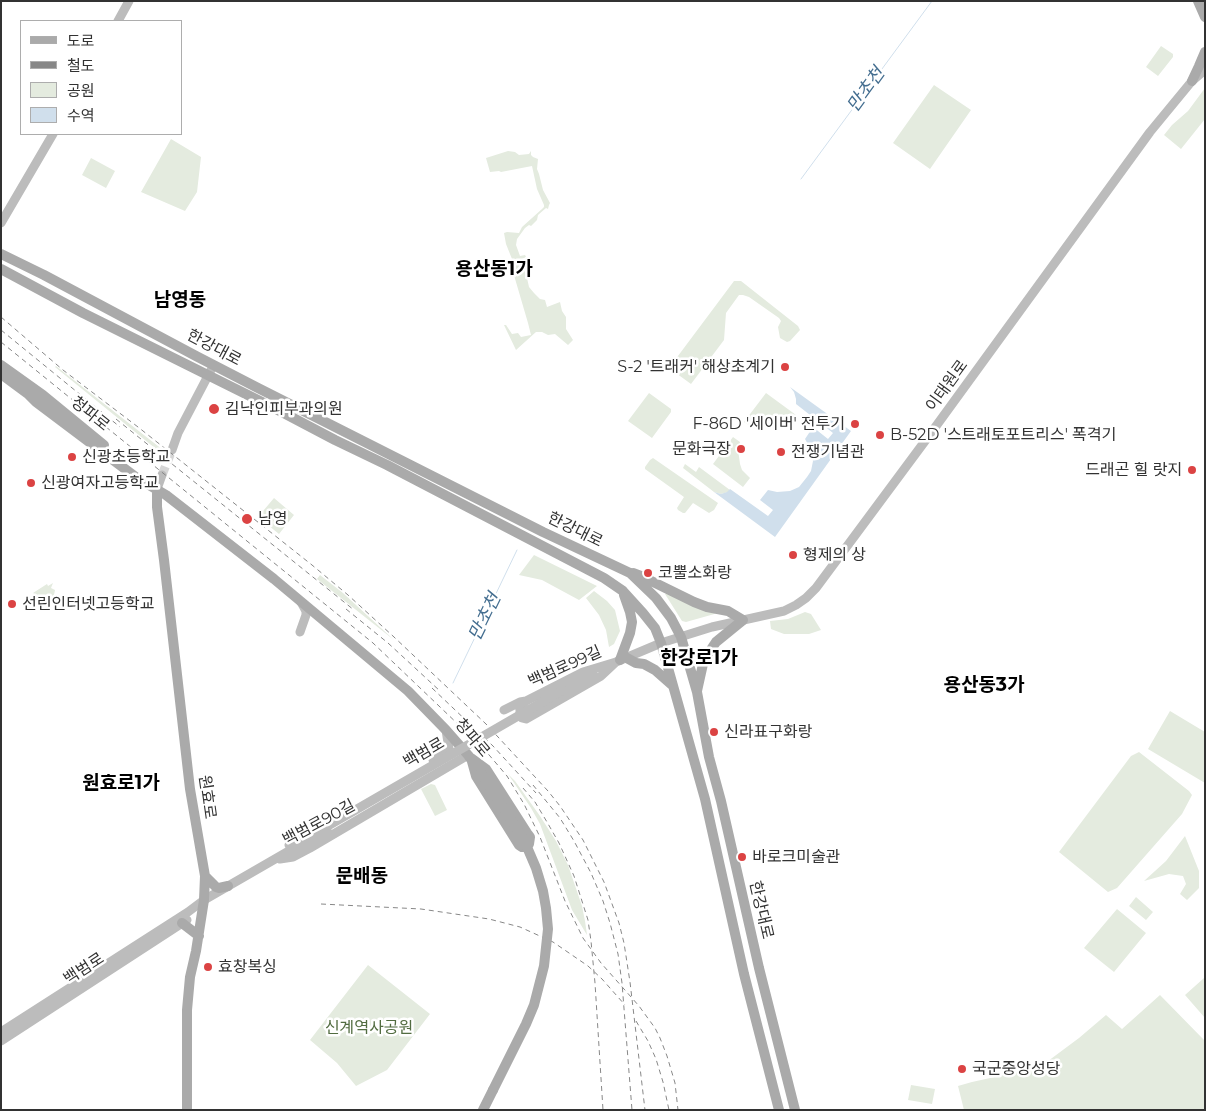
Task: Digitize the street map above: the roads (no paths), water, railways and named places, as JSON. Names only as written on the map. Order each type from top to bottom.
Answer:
[{"type":"main road","points":[[119,20],[129,1]]},
{"type":"main road","points":[[1198,1],[1205,17]]},
{"type":"main road","points":[[1192,80],[1205,52]]},
{"type":"main road","name":"이태원로","points":[[661,643],[712,627],[788,609],[802,602],[816,588],[1150,132],[1192,80],[1205,70]]},
{"type":"main road","points":[[1,224],[52,135]]},
{"type":"main road","name":"한강대로","points":[[1,254],[214,365],[543,532],[630,572],[656,598],[671,618],[681,637],[697,692],[709,757],[795,1110]]},
{"type":"main road","name":"한강대로","points":[[1,269],[83,313],[387,465],[604,578],[623,591],[643,612],[655,628],[661,643],[705,800],[744,974],[779,1110]]},
{"type":"main road","name":"청파로","points":[[1,365],[43,395],[141,473],[157,489]]},
{"type":"main road","points":[[172,450],[178,433],[214,365]]},
{"type":"main road","name":"청파로","points":[[1,374],[137,478],[157,489],[176,503],[301,602],[408,691],[446,730],[470,757],[481,773],[524,840],[544,891],[548,929],[544,966],[534,1005],[483,1110]]},
{"type":"main road","points":[[157,489],[162,475]]},
{"type":"main road","name":"원효로","points":[[157,489],[157,507],[190,789],[205,876],[204,900],[190,977],[187,1010],[187,1110]]},
{"type":"main road","points":[[630,572],[694,602],[707,607],[728,611],[743,620],[721,638],[708,654],[703,664],[697,692]]},
{"type":"main road","points":[[623,591],[632,622],[620,659],[644,664],[655,670],[673,686]]},
{"type":"main road","points":[[300,632],[306,615],[301,602]]},
{"type":"main road","name":"백범로","points":[[1,1041],[178,923],[204,900],[620,659],[661,643]]},
{"type":"main road","name":"백범로99길","points":[[620,659],[601,676],[547,708],[526,719],[521,716],[520,708],[526,701],[583,672],[620,659]]},
{"type":"main road","points":[[541,693],[539,700],[547,708]]},
{"type":"main road","points":[[520,713],[504,710],[526,701]]},
{"type":"main road","name":"백범로90길","points":[[275,860],[286,846],[441,756],[449,749],[446,730]]},
{"type":"main road","points":[[470,757],[486,769],[530,837],[529,844],[525,847],[519,845],[476,776],[470,757]]},
{"type":"main road","name":"백범로90길","points":[[275,860],[293,858],[470,757]]},
{"type":"main road","points":[[205,876],[216,887],[228,886]]},
{"type":"main road","points":[[178,923],[198,936]]},
{"type":"main road","name":"백범로","points":[[1,1032],[81,980],[178,923]]},
{"type":"main road","points":[[71,996],[77,990],[81,980]]},
{"type":"water","points":[[790,387],[851,431],[775,537],[714,492],[721,494],[730,489],[768,516],[773,510],[760,500],[768,490],[777,492],[790,491],[799,487],[807,477],[811,471],[813,461],[810,448],[805,439],[813,427],[828,439],[833,433],[796,404],[794,392]]},
{"type":"waterway","name":"만초천","points":[[801,179],[932,1]]},
{"type":"waterway","name":"만초천","points":[[453,683],[517,550]]},
{"type":"tunnel","points":[[162,475],[172,450]]},
{"type":"railway","points":[[1,317],[63,370],[138,427],[348,595],[486,724],[548,791],[583,840],[604,882],[619,923],[630,982],[645,1110]]},
{"type":"railway","points":[[1,330],[120,427]]},
{"type":"railway","points":[[1,342],[373,643],[484,749],[507,776],[524,804],[540,837],[565,901],[583,938],[601,963],[639,1006],[655,1028],[667,1056],[675,1083],[678,1110]]},
{"type":"railway","points":[[116,419],[354,610]]},
{"type":"railway","points":[[346,609],[388,643],[440,691]]},
{"type":"railway","points":[[432,688],[493,746],[536,793]]},
{"type":"railway","points":[[533,785],[560,818],[574,841],[591,873],[610,923],[618,954],[622,983],[632,1110]]},
{"type":"railway","points":[[523,788],[535,802],[559,843],[574,876],[588,920],[595,983],[603,1110]]},
{"type":"railway","points":[[321,904],[421,909],[489,919],[520,927],[553,942],[588,966],[625,1005]]},
{"type":"railway","points":[[636,1021],[656,1059],[669,1110]]},
{"type":"place","name":"S-2 '트래커' 해상초계기","points":[[785,367]]},
{"type":"place","name":"김낙인피부과의원","points":[[214,409]]},
{"type":"place","name":"F-86D '세이버' 전투기","points":[[855,424]]},
{"type":"place","name":"B-52D '스트래토포트리스' 폭격기","points":[[880,435]]},
{"type":"place","name":"문화극장","points":[[741,449]]},
{"type":"place","name":"전쟁기념관","points":[[781,452]]},
{"type":"place","name":"신광초등학교","points":[[72,457]]},
{"type":"place","name":"드래곤 힐 랏지","points":[[1192,470]]},
{"type":"place","name":"신광여자고등학교","points":[[31,483]]},
{"type":"place","name":"남영","points":[[247,519]]},
{"type":"place","name":"형제의 상","points":[[793,555]]},
{"type":"place","name":"코뿔소화랑","points":[[648,573]]},
{"type":"place","name":"선린인터넷고등학교","points":[[12,604]]},
{"type":"place","name":"신라표구화랑","points":[[714,732]]},
{"type":"place","name":"바로크미술관","points":[[742,857]]},
{"type":"place","name":"효창복싱","points":[[208,967]]},
{"type":"place","name":"국군중앙성당","points":[[962,1069]]},
{"type":"district","name":"용산동1가","points":[[494,269]]},
{"type":"district","name":"남영동","points":[[180,300]]},
{"type":"district","name":"한강로1가","points":[[699,658]]},
{"type":"district","name":"용산동3가","points":[[984,685]]},
{"type":"district","name":"원효로1가","points":[[121,783]]},
{"type":"district","name":"문배동","points":[[362,876]]},
{"type":"park label","name":"신계역사공원","points":[[369,1028]]}]
